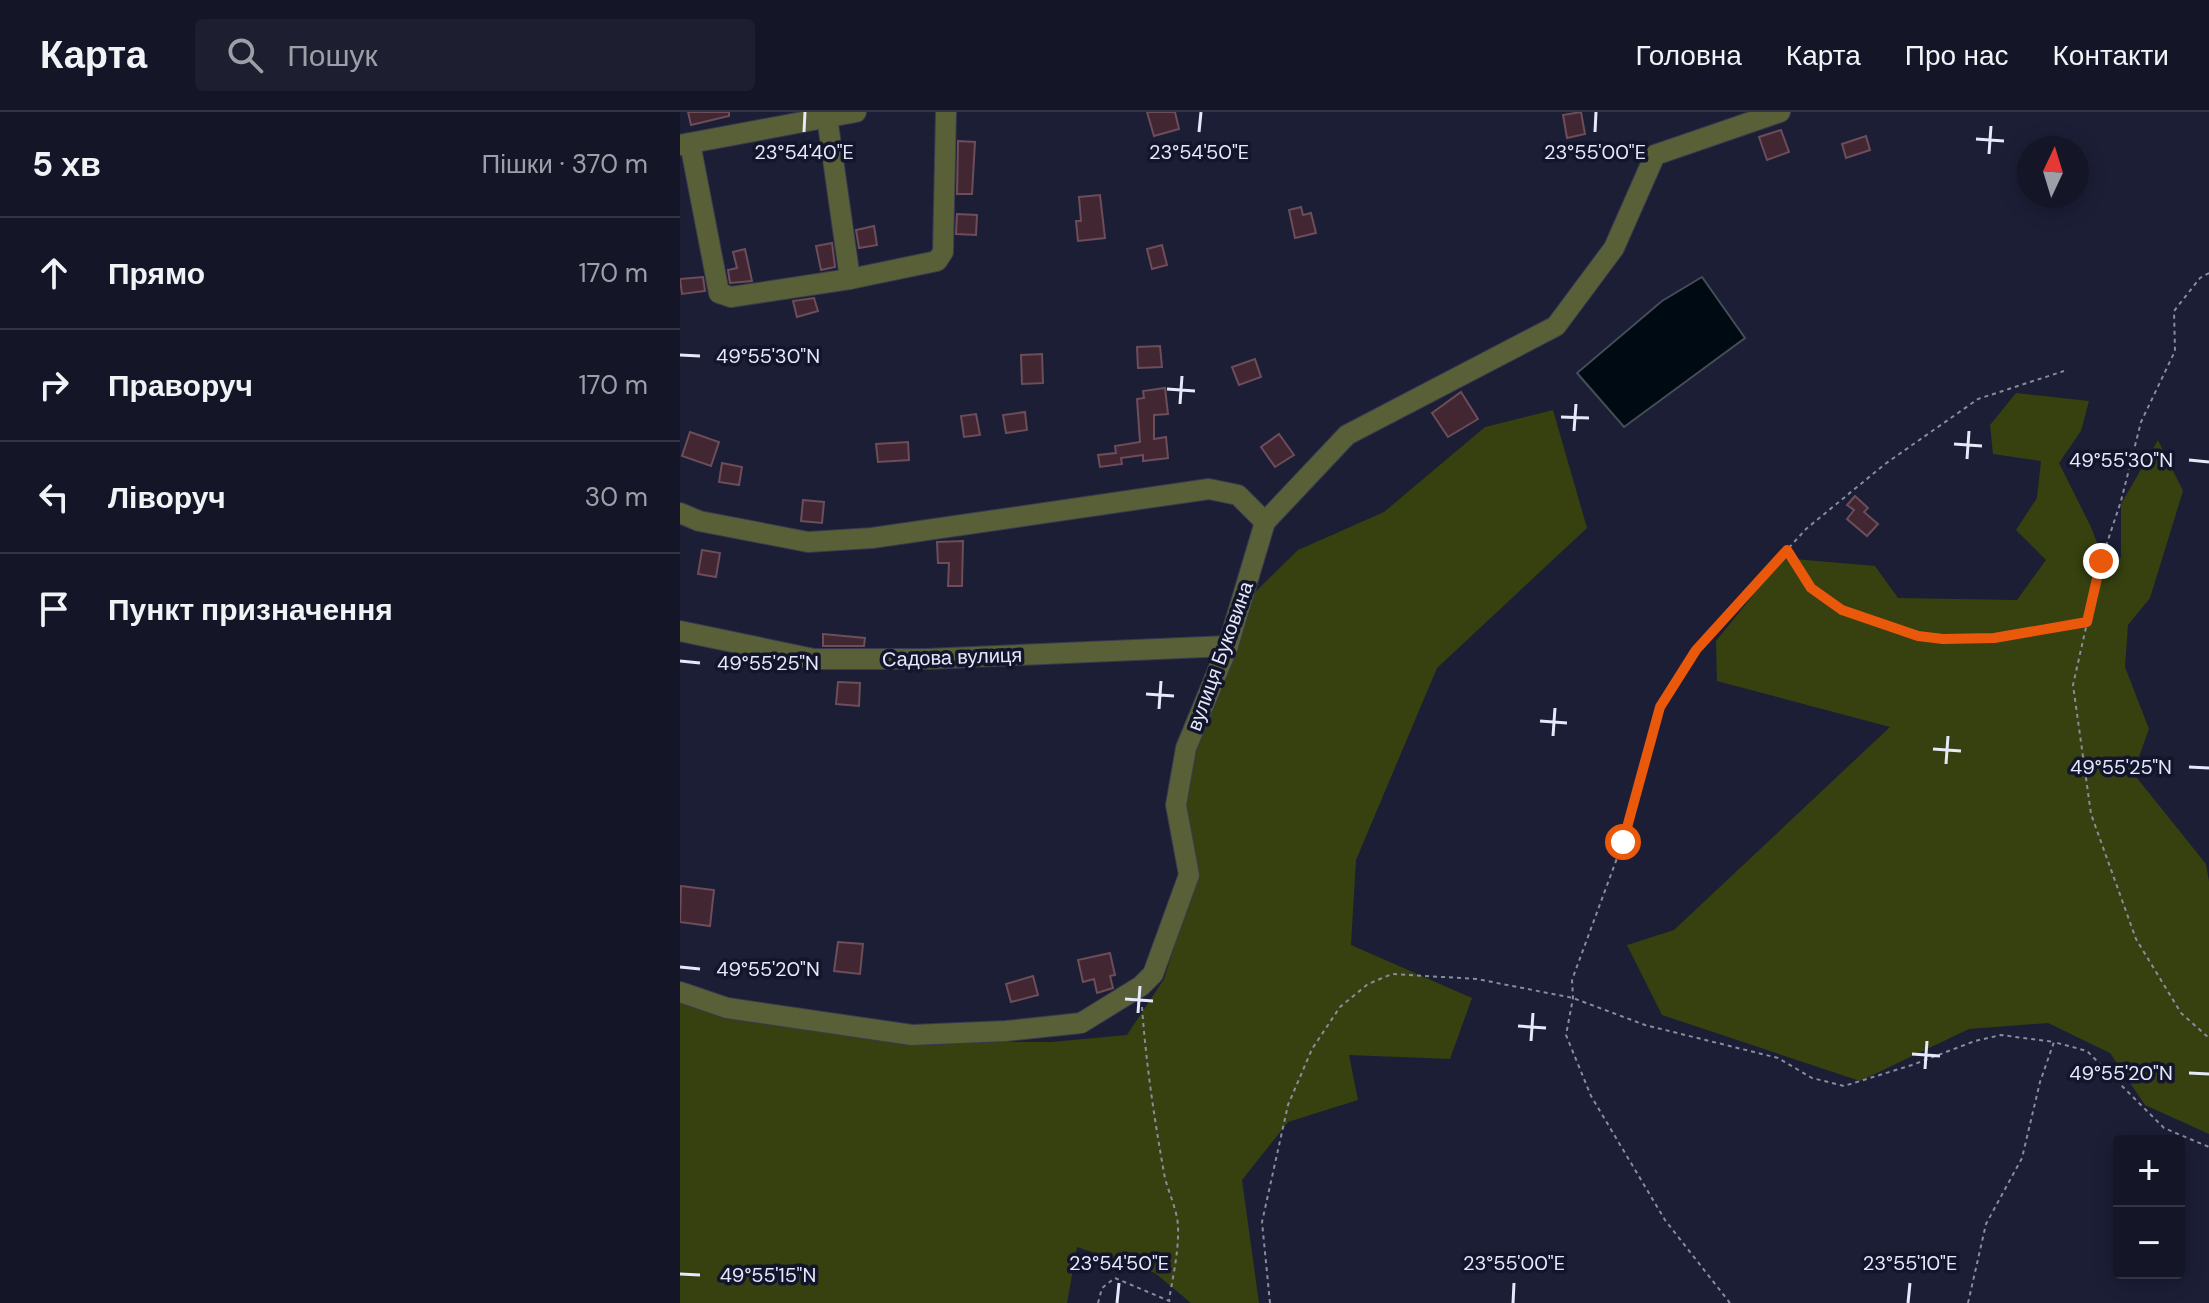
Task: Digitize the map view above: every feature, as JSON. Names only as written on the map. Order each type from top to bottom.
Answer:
[{"type":"street","points":[[856,112],[685,144],[719,293],[731,297],[850,279],[937,261],[943,252],[946,112]]},
{"type":"street","name":"вулиця Буковина","points":[[680,992],[727,1008],[912,1035],[1006,1031],[1081,1023],[1141,986],[1153,974],[1189,875],[1176,805],[1186,748],[1228,646],[1265,522],[1347,435],[1556,326],[1614,248],[1655,155],[1780,112]]},
{"type":"street","points":[[827,117],[850,279]]},
{"type":"street","points":[[680,513],[699,521],[808,542],[872,538],[1209,489],[1238,495],[1265,522]]},
{"type":"street","name":"Садова вулиця","points":[[680,631],[814,659],[926,659],[1228,646]]},
{"type":"path","points":[[2209,273],[2200,278],[2174,311],[2175,351],[2141,422],[2121,501],[2101,561],[2073,685],[2091,814],[2136,939],[2181,1013],[2209,1038]]},
{"type":"path","points":[[1730,1303],[1665,1220],[1591,1096],[1566,1035],[1573,998],[1572,980],[1623,842],[1660,707],[1696,650],[1806,529],[1885,464],[1978,399],[2064,371]]},
{"type":"path","points":[[1787,550],[1811,588],[1842,610],[1918,636],[1994,638],[2087,622]]},
{"type":"path","points":[[1270,1303],[1262,1222],[1288,1105],[1312,1049],[1340,1007],[1368,984],[1392,974],[1477,979],[1573,998],[1645,1025],[1778,1058],[1812,1078],[1844,1086],[2001,1035],[2054,1042],[2087,1051],[2164,1128],[2209,1147]]},
{"type":"path","points":[[1141,986],[1146,1068],[1154,1122],[1165,1181],[1178,1224],[1169,1300]]},
{"type":"path","points":[[1968,1303],[1986,1224],[2022,1158],[2040,1082],[2054,1042]]},
{"type":"path","points":[[1098,1303],[1102,1288],[1115,1278],[1174,1303]]},
{"type":"green space","points":[[2016,393],[2089,401],[2081,431],[2059,463],[2091,527],[2106,567],[2121,557],[2121,504],[2158,440],[2183,491],[2150,598],[2128,625],[2125,667],[2149,729],[2133,773],[2206,864],[2209,881],[2209,1134],[2145,1105],[2110,1053],[2048,1023],[1969,1029],[1860,1081],[1662,1015],[1627,945],[1674,930],[1890,727],[1717,681],[1716,641],[1783,558],[1875,566],[1898,598],[2017,600],[2046,560],[2016,530],[2037,498],[2041,461],[1993,454],[1990,425]]},
{"type":"green space","points":[[1553,410],[1587,528],[1437,668],[1356,860],[1351,945],[1472,998],[1450,1059],[1349,1055],[1358,1100],[1288,1122],[1242,1180],[1259,1303],[1191,1303],[1155,1273],[1077,1247],[1067,1303],[680,1303],[680,998],[910,1042],[1051,1042],[1127,1035],[1164,979],[1197,873],[1185,797],[1196,744],[1250,597],[1298,550],[1384,512],[1485,427]]},
{"type":"shaded area","points":[[1702,277],[1745,338],[1624,427],[1577,373],[1662,301]]},
{"type":"building","points":[[688,112],[729,112],[729,116],[691,125]]},
{"type":"building","points":[[1147,112],[1175,112],[1179,129],[1154,136]]},
{"type":"building","points":[[1581,112],[1585,134],[1567,138],[1563,115]]},
{"type":"building","points":[[1781,130],[1789,152],[1767,160],[1759,137]]},
{"type":"building","points":[[1866,136],[1870,150],[1846,158],[1842,144]]},
{"type":"building","points":[[958,141],[975,142],[972,194],[957,194]]},
{"type":"building","points":[[1100,195],[1105,238],[1078,241],[1076,221],[1081,221],[1079,197]]},
{"type":"building","points":[[1301,207],[1303,215],[1311,213],[1316,233],[1295,238],[1289,210]]},
{"type":"building","points":[[957,214],[977,215],[976,235],[956,234]]},
{"type":"building","points":[[874,226],[877,245],[859,248],[856,230]]},
{"type":"building","points":[[832,243],[835,267],[821,270],[816,246]]},
{"type":"building","points":[[1162,245],[1167,265],[1152,269],[1147,249]]},
{"type":"building","points":[[745,249],[752,281],[730,283],[728,270],[737,268],[733,252]]},
{"type":"building","points":[[703,277],[705,291],[682,294],[680,279]]},
{"type":"building","points":[[814,298],[818,311],[797,317],[793,301]]},
{"type":"building","points":[[1160,346],[1162,367],[1138,368],[1137,347]]},
{"type":"building","points":[[1042,354],[1043,383],[1022,384],[1021,355]]},
{"type":"building","points":[[1255,359],[1261,377],[1239,385],[1232,367]]},
{"type":"building","points":[[1165,388],[1168,414],[1154,415],[1154,439],[1166,437],[1168,458],[1143,461],[1143,455],[1121,458],[1122,464],[1100,467],[1098,455],[1116,453],[1115,446],[1140,442],[1137,399],[1144,398],[1143,391]]},
{"type":"building","points":[[1461,392],[1478,419],[1448,437],[1432,413]]},
{"type":"building","points":[[1025,412],[1027,430],[1006,433],[1003,415]]},
{"type":"building","points":[[976,414],[980,435],[964,437],[961,416]]},
{"type":"building","points":[[690,432],[719,442],[711,466],[682,456]]},
{"type":"building","points":[[1279,434],[1294,455],[1275,467],[1261,447]]},
{"type":"building","points":[[908,442],[909,460],[878,462],[876,444]]},
{"type":"building","points":[[722,463],[742,467],[739,485],[719,482]]},
{"type":"building","points":[[1855,496],[1868,508],[1864,512],[1878,524],[1867,536],[1847,519],[1854,510],[1847,505]]},
{"type":"building","points":[[803,500],[824,502],[822,523],[801,521]]},
{"type":"building","points":[[963,541],[962,586],[948,586],[949,563],[938,563],[937,542]]},
{"type":"building","points":[[702,550],[720,553],[716,577],[698,574]]},
{"type":"building","points":[[823,634],[865,638],[864,646],[823,646]]},
{"type":"building","points":[[838,682],[860,683],[859,706],[836,704]]},
{"type":"building","points":[[681,886],[714,890],[710,926],[680,922]]},
{"type":"building","points":[[838,942],[863,944],[860,974],[834,971]]},
{"type":"building","points":[[1110,953],[1115,975],[1110,976],[1113,988],[1097,993],[1094,979],[1083,982],[1078,960]]},
{"type":"building","points":[[1033,976],[1038,995],[1011,1002],[1006,984]]},
{"type":"route","points":[[1623,842],[1660,707],[1696,650],[1787,550],[1811,588],[1842,610],[1918,636],[1943,639],[1994,638],[2087,622],[2101,561]]}]
